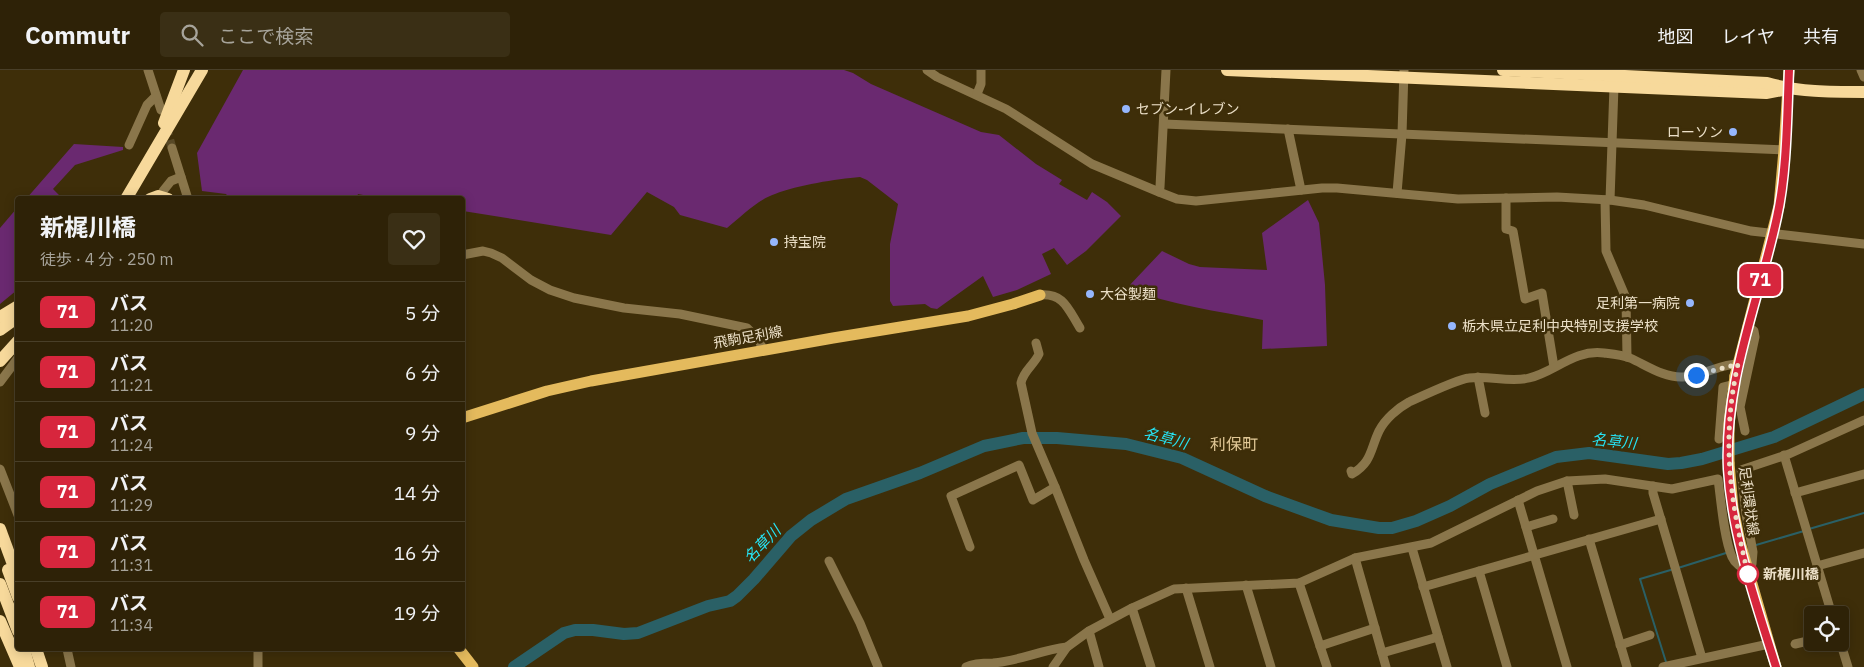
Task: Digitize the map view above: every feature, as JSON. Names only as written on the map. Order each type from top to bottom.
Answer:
[{"type":"highway","points":[[157,144],[184,70]]},
{"type":"highway","points":[[128,196],[202,70]]},
{"type":"highway","points":[[136,196],[208,70]]},
{"type":"highway","points":[[1227,70],[1614,77]]},
{"type":"highway","points":[[1503,70],[1614,77],[1766,93],[1788,89],[1864,92]]},
{"type":"highway","points":[[0,317],[15,308]]},
{"type":"highway","points":[[0,330],[15,319]]},
{"type":"highway","points":[[0,338],[15,327]]},
{"type":"highway","points":[[0,361],[15,345]]},
{"type":"highway","points":[[0,529],[15,570]]},
{"type":"highway","points":[[0,552],[15,589]]},
{"type":"highway","points":[[0,584],[15,623]]},
{"type":"highway","points":[[0,620],[20,667]]},
{"type":"highway","points":[[25,651],[29,667]]},
{"type":"highway","points":[[37,651],[42,667]]},
{"type":"main road","name":"足利環状線","points":[[1776,667],[1747,570],[1734,514],[1729,463],[1729,424],[1740,380],[1738,364],[1779,206],[1788,89],[1792,71]]},
{"type":"main road","name":"飛駒足利線","points":[[465,417],[547,391],[591,381],[968,316],[1040,295]]},
{"type":"main road","points":[[461,651],[473,667]]},
{"type":"street","points":[[148,70],[161,110]]},
{"type":"street","points":[[927,70],[1006,109],[1092,164],[1177,198],[1196,201],[1337,188],[1458,199],[1557,197],[1608,200],[1644,205],[1751,231],[1864,244]]},
{"type":"street","points":[[977,94],[981,84],[981,70]]},
{"type":"street","points":[[1159,192],[1166,70]]},
{"type":"street","points":[[1862,70],[1864,77]]},
{"type":"street","points":[[1397,192],[1402,134],[1404,73]]},
{"type":"street","points":[[1614,77],[1606,251],[1626,298],[1627,357]]},
{"type":"street","points":[[129,144],[146,105],[156,96]]},
{"type":"street","points":[[1164,124],[1784,150]]},
{"type":"street","points":[[1288,129],[1300,190]]},
{"type":"street","points":[[172,148],[187,196]]},
{"type":"street","points":[[165,195],[171,181],[181,176]]},
{"type":"street","points":[[1506,198],[1506,229],[1513,230],[1525,299],[1542,294],[1554,366]]},
{"type":"street","points":[[465,254],[483,251],[491,253],[502,258],[532,280],[550,290],[574,298],[624,308],[680,314],[747,328],[759,340],[763,350]]},
{"type":"street","points":[[1040,295],[1050,294],[1059,298],[1066,305],[1080,328]]},
{"type":"street","points":[[1745,431],[1740,407],[1740,380],[1755,337],[1754,331],[1747,326]]},
{"type":"street","points":[[1036,344],[1039,354],[1036,362],[1022,376],[1021,383],[1032,433],[1110,619]]},
{"type":"street","points":[[1351,470],[1352,474],[1362,468],[1368,461],[1380,430],[1398,410],[1410,402],[1467,378],[1514,380],[1528,378],[1578,356],[1601,353],[1627,357],[1663,373],[1682,377],[1707,373],[1728,365],[1738,364]]},
{"type":"street","points":[[0,382],[15,362]]},
{"type":"street","points":[[1478,377],[1486,414]]},
{"type":"street","points":[[1719,439],[1723,387],[1740,380]]},
{"type":"street","points":[[1053,667],[1067,647],[1089,631],[1132,608],[1174,590],[1299,583],[1355,558],[1431,543],[1548,486],[1567,481],[1605,479],[1679,488],[1718,480],[1732,557],[1738,565],[1747,570],[1752,564],[1753,552],[1741,470],[1784,455],[1864,420]]},
{"type":"street","points":[[1784,455],[1829,606]]},
{"type":"street","points":[[970,547],[951,496],[1019,465],[1032,500],[1055,487]]},
{"type":"street","points":[[0,469],[15,507]]},
{"type":"street","points":[[1795,493],[1864,474]]},
{"type":"street","points":[[1567,481],[1574,515]]},
{"type":"street","points":[[1653,486],[1653,493],[1702,658]]},
{"type":"street","points":[[1518,500],[1567,667]]},
{"type":"street","points":[[1424,587],[1661,518]]},
{"type":"street","points":[[1526,528],[1553,519]]},
{"type":"street","points":[[1589,539],[1627,667]]},
{"type":"street","points":[[1412,548],[1447,667]]},
{"type":"street","points":[[1817,566],[1864,553]]},
{"type":"street","points":[[1355,558],[1384,666]]},
{"type":"street","points":[[829,560],[860,623],[878,667]]},
{"type":"street","points":[[1479,572],[1507,667]]},
{"type":"street","points":[[1299,583],[1327,667]]},
{"type":"street","points":[[1246,586],[1271,667]]},
{"type":"street","points":[[1186,588],[1210,667]]},
{"type":"street","points":[[1132,608],[1151,667]]},
{"type":"street","points":[[1320,646],[1375,628]]},
{"type":"street","points":[[1089,631],[1099,667]]},
{"type":"street","points":[[1620,645],[1650,635]]},
{"type":"street","points":[[1382,653],[1438,637]]},
{"type":"street","points":[[1795,644],[1804,642]]},
{"type":"street","points":[[1663,667],[1769,644]]},
{"type":"street","points":[[966,667],[975,664],[1008,662],[1051,649],[1067,647]]},
{"type":"street","points":[[67,651],[71,667]]},
{"type":"street","points":[[258,651],[258,667]]},
{"type":"street","points":[[1843,651],[1848,667]]},
{"type":"shaded area","points":[[243,70],[844,70],[871,84],[981,132],[999,135],[1036,164],[1062,180],[1059,184],[1087,200],[1092,192],[1107,202],[1121,216],[1086,251],[1067,265],[1054,248],[1042,254],[1051,274],[1017,290],[993,297],[983,276],[937,309],[925,304],[893,306],[890,301],[890,244],[898,204],[867,180],[860,177],[817,183],[775,194],[756,204],[727,228],[680,215],[674,207],[647,192],[611,235],[465,211],[465,196],[368,196],[358,194],[357,196],[228,196],[226,194],[202,191],[197,153]]},
{"type":"shaded area","points":[[74,144],[123,147],[123,150],[75,165],[53,189],[60,196],[29,196]]},
{"type":"shaded area","points":[[1308,200],[1319,223],[1325,285],[1327,346],[1262,349],[1263,320],[1177,303],[1127,288],[1162,251],[1189,264],[1200,267],[1267,270],[1262,233]]},
{"type":"shaded area","points":[[15,210],[15,292],[0,304],[0,228]]},
{"type":"waterway","name":"名草川","points":[[514,667],[564,633],[575,630],[624,634],[638,633],[708,606],[730,601],[754,579],[791,536],[811,520],[846,499],[920,473],[984,446],[1023,438],[1057,438],[1126,444],[1182,458],[1265,496],[1331,520],[1379,528],[1392,528],[1416,521],[1450,506],[1490,484],[1556,457],[1589,453],[1668,464],[1702,459],[1774,437],[1864,394]]},
{"type":"waterway","points":[[1809,529],[1864,513]]},
{"type":"waterway","points":[[1756,545],[1804,531]]},
{"type":"waterway","points":[[1678,568],[1726,553]]},
{"type":"waterway","points":[[1666,662],[1640,579],[1674,569]]},
{"type":"tunnel","points":[[166,127],[172,148]]},
{"type":"bus line","name":"71","points":[[1776,667],[1747,570],[1737,527],[1728,468],[1728,448],[1731,399],[1735,376],[1779,206],[1789,70]]},
{"type":"place","name":"セブン-イレブン","points":[[1126,109]]},
{"type":"place","name":"ローソン","points":[[1733,132]]},
{"type":"place","name":"持宝院","points":[[774,242]]},
{"type":"place","name":"大谷製麺","points":[[1090,294]]},
{"type":"place","name":"足利第一病院","points":[[1690,303]]},
{"type":"place","name":"栃木県立足利中央特別支援学校","points":[[1452,326]]},
{"type":"place","name":"新梶川橋","points":[[1748,574]]},
{"type":"district","name":"利保町","points":[[1234,444]]},
{"type":"route","points":[[1696,375],[1728,365],[1738,364],[1730,413],[1728,468],[1733,508],[1748,574]]}]
